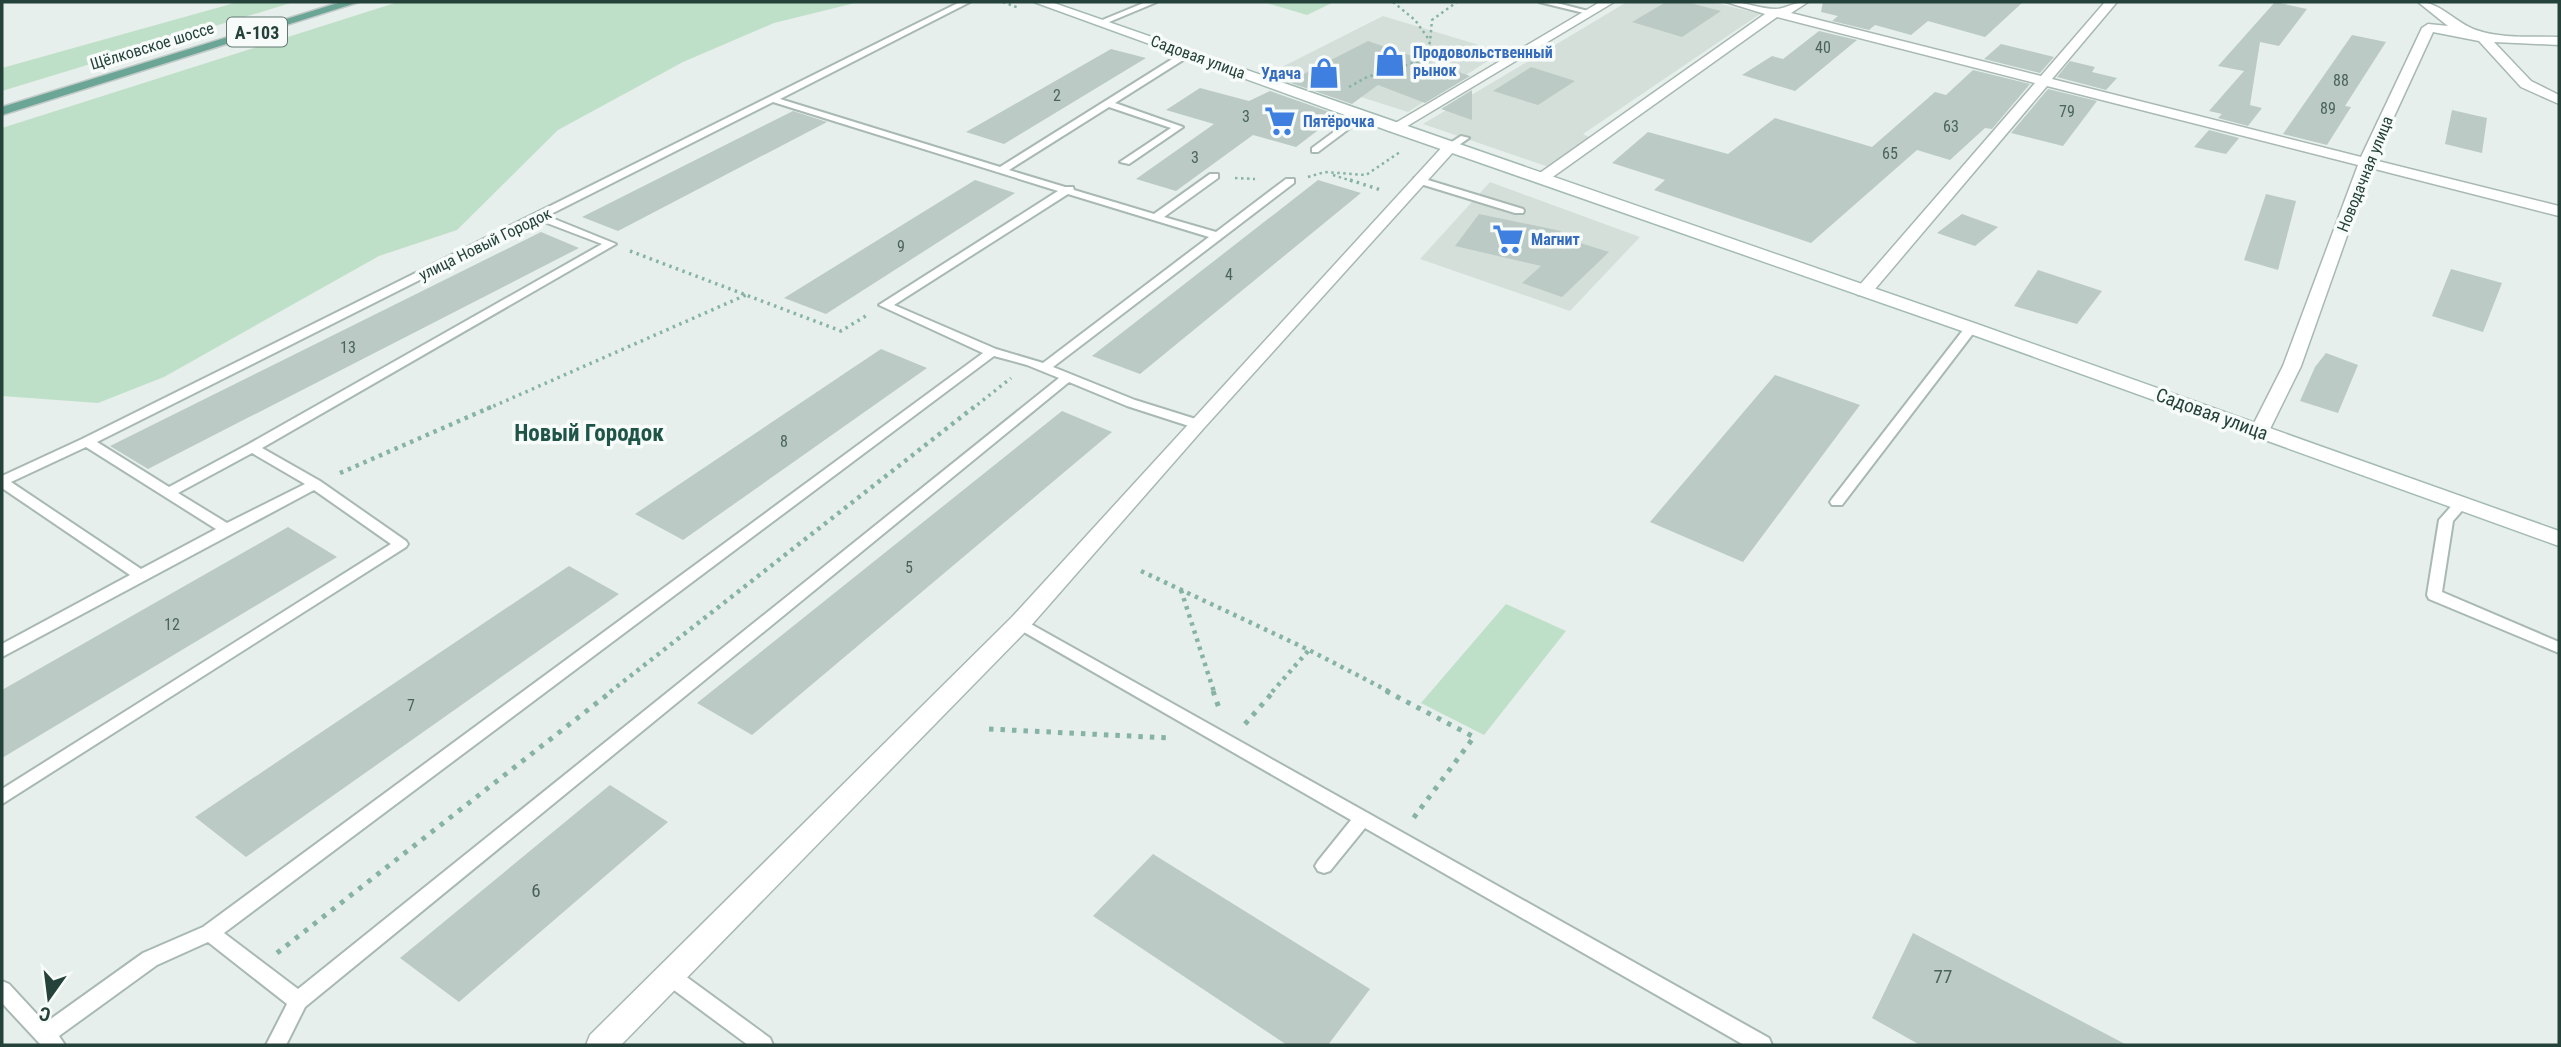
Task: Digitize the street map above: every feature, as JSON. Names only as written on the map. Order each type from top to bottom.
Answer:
[{"type":"main road","name":"Щёлковское шоссе","points":[[2,111],[353,2]]},
{"type":"street","name":"Садовая улица","points":[[1040,2],[1420,137],[1457,142],[1542,178],[1971,328],[2559,539]]},
{"type":"street","points":[[1394,128],[1608,2]]},
{"type":"street","points":[[1732,2],[2559,211]]},
{"type":"street","points":[[1542,178],[1775,13],[1786,11],[1802,2]]},
{"type":"street","points":[[1864,291],[2111,2]]},
{"type":"street","points":[[2424,2],[2445,21],[2483,38],[2559,41]]},
{"type":"street","name":"Новодачная улица","points":[[2260,431],[2292,366],[2367,162],[2428,28],[2441,28],[2483,38]]},
{"type":"street","points":[[2483,38],[2526,84],[2559,100]]},
{"type":"street","points":[[601,1045],[1020,623],[1418,180],[1457,142]]},
{"type":"lane","name":"улица Новый Городок","points":[[2,482],[775,100],[966,2]]},
{"type":"lane","points":[[1099,23],[1153,2]]},
{"type":"lane","points":[[1543,2],[1588,12]]},
{"type":"lane","points":[[1001,170],[1188,53]]},
{"type":"lane","points":[[775,100],[1216,236]]},
{"type":"lane","points":[[1109,104],[1178,127],[1125,162]]},
{"type":"lane","points":[[1315,150],[1360,116]]},
{"type":"lane","points":[[1157,217],[1214,176]]},
{"type":"lane","points":[[1418,180],[1519,211]]},
{"type":"lane","points":[[1044,368],[1290,181]]},
{"type":"lane","points":[[884,305],[1069,189]]},
{"type":"lane","points":[[540,217],[611,244]]},
{"type":"lane","points":[[169,492],[252,448],[611,244]]},
{"type":"lane","points":[[884,305],[992,352],[1031,362],[1131,403],[1197,424]]},
{"type":"lane","points":[[1837,502],[1971,328]]},
{"type":"lane","points":[[2,990],[50,1040],[150,959],[210,933],[992,352]]},
{"type":"lane","points":[[276,1045],[298,1001],[1066,378]]},
{"type":"lane","points":[[87,442],[227,529]]},
{"type":"lane","points":[[2,797],[401,544],[315,484],[252,448]]},
{"type":"lane","points":[[2,482],[141,576]]},
{"type":"lane","points":[[2,651],[315,484]]},
{"type":"lane","points":[[2460,505],[2446,520],[2434,595],[2485,619],[2559,648]]},
{"type":"lane","points":[[1020,623],[1762,1045]]},
{"type":"lane","points":[[1324,866],[1363,818]]},
{"type":"lane","points":[[210,933],[298,1001]]},
{"type":"lane","points":[[670,976],[764,1045]]},
{"type":"path","points":[[1393,2],[1415,20],[1430,42]]},
{"type":"path","points":[[1322,102],[1367,77],[1423,60],[1430,42],[1432,20],[1457,2]]},
{"type":"path","points":[[1290,181],[1325,172],[1366,175],[1420,137]]},
{"type":"path","points":[[611,244],[841,331],[884,305]]},
{"type":"path","points":[[315,484],[746,295]]},
{"type":"path","points":[[257,969],[1031,362]]},
{"type":"path","points":[[1141,571],[1309,650],[1474,737],[1399,838]]},
{"type":"path","points":[[1181,590],[1230,741]]},
{"type":"path","points":[[1230,741],[1309,650]]},
{"type":"path","points":[[989,729],[1177,738]]},
{"type":"shaded area","points":[[1627,2],[1713,2],[1760,14],[1583,134],[1591,138],[1549,167],[1423,124]]},
{"type":"shaded area","name":"Продовольственный рынок","points":[[1383,16],[1502,52],[1408,112],[1276,70]]},
{"type":"shaded area","points":[[1490,182],[1640,237],[1570,311],[1420,259]]},
{"type":"green space","points":[[238,2],[294,2],[2,91],[2,68]]},
{"type":"green space","points":[[398,2],[859,2],[774,23],[683,62],[558,130],[457,230],[379,256],[164,377],[98,403],[2,396],[2,128]]},
{"type":"green space","points":[[1263,2],[1334,2],[1307,15]]},
{"type":"green space","points":[[1506,604],[1566,631],[1484,735],[1421,703]]},
{"type":"building","points":[[1666,2],[1686,2],[1721,11],[1682,37],[1632,22]]},
{"type":"building","points":[[1823,2],[2023,2],[1985,37],[1928,21],[1911,35],[1875,25],[1869,30],[1832,21],[1838,16],[1821,12]]},
{"type":"building","points":[[2275,2],[2307,9],[2279,46],[2260,42],[2250,105],[2262,108],[2248,126],[2218,118],[2222,114],[2209,111],[2244,71],[2218,66]]},
{"type":"building","points":[[1819,31],[1857,40],[1795,91],[1742,75],[1772,56],[1783,59]]},
{"type":"building","points":[[2352,35],[2386,42],[2345,106],[2351,107],[2327,145],[2283,134]]},
{"type":"building","points":[[1368,41],[1470,76],[1425,103],[1378,85],[1352,104],[1288,82]]},
{"type":"building","points":[[2001,44],[2054,57],[2040,73],[1984,59]]},
{"type":"building","points":[[1111,49],[1146,58],[1004,144],[966,132]]},
{"type":"building","points":[[2070,61],[2095,67],[2092,72],[2117,78],[2106,90],[2057,77]]},
{"type":"building","points":[[1531,67],[1575,81],[1538,105],[1493,91]]},
{"type":"building","points":[[1973,70],[2030,84],[1992,129],[1985,128],[1950,160],[1917,150],[1811,243],[1654,190],[1665,180],[1612,163],[1648,132],[1728,154],[1775,118],[1872,147],[1935,92],[1946,95]]},
{"type":"building","points":[[1200,88],[1249,101],[1270,91],[1338,115],[1296,147],[1253,135],[1176,191],[1136,179],[1214,124],[1166,110]]},
{"type":"building","points":[[2048,89],[2097,101],[2063,146],[2011,133]]},
{"type":"building","points":[[1472,90],[1472,120],[1441,109]]},
{"type":"building","points":[[2452,110],[2487,118],[2482,153],[2445,144]]},
{"type":"building","points":[[793,111],[827,122],[618,231],[582,217]]},
{"type":"building","points":[[2209,130],[2239,138],[2226,154],[2194,147]]},
{"type":"building","points":[[975,180],[1015,193],[826,314],[784,298]]},
{"type":"building","points":[[1318,180],[1361,193],[1140,374],[1092,356]]},
{"type":"building","points":[[2266,194],[2296,201],[2278,270],[2244,260]]},
{"type":"building","points":[[1479,214],[1561,231],[1558,236],[1609,252],[1562,297],[1522,283],[1541,266],[1455,246]]},
{"type":"building","points":[[1962,214],[1998,227],[1975,246],[1937,233]]},
{"type":"building","points":[[541,232],[579,248],[148,469],[110,446]]},
{"type":"building","points":[[2451,269],[2502,283],[2483,332],[2432,316]]},
{"type":"building","points":[[2038,270],[2102,291],[2077,324],[2014,306]]},
{"type":"building","points":[[881,349],[927,368],[683,540],[635,514]]},
{"type":"building","points":[[2326,353],[2358,365],[2338,413],[2300,401],[2315,367]]},
{"type":"building","points":[[1775,375],[1860,405],[1743,562],[1650,522]]},
{"type":"building","points":[[1062,411],[1112,432],[752,735],[697,703]]},
{"type":"building","points":[[288,527],[337,557],[2,758],[2,690]]},
{"type":"building","points":[[569,566],[619,594],[246,857],[195,817]]},
{"type":"building","points":[[610,785],[668,822],[459,1002],[400,958]]},
{"type":"building","points":[[1153,854],[1370,989],[1328,1045],[1287,1045],[1093,916]]},
{"type":"building","points":[[1913,933],[2127,1045],[1920,1045],[1872,1018]]},
{"type":"place","name":"Продовольственный рынок","points":[[1390,61]]},
{"type":"place","name":"Удача","points":[[1324,73]]},
{"type":"place","name":"Пятёрочка","points":[[1280,121]]},
{"type":"place","name":"Магнит","points":[[1508,239]]},
{"type":"district","name":"Новый Городок","points":[[589,433]]}]
